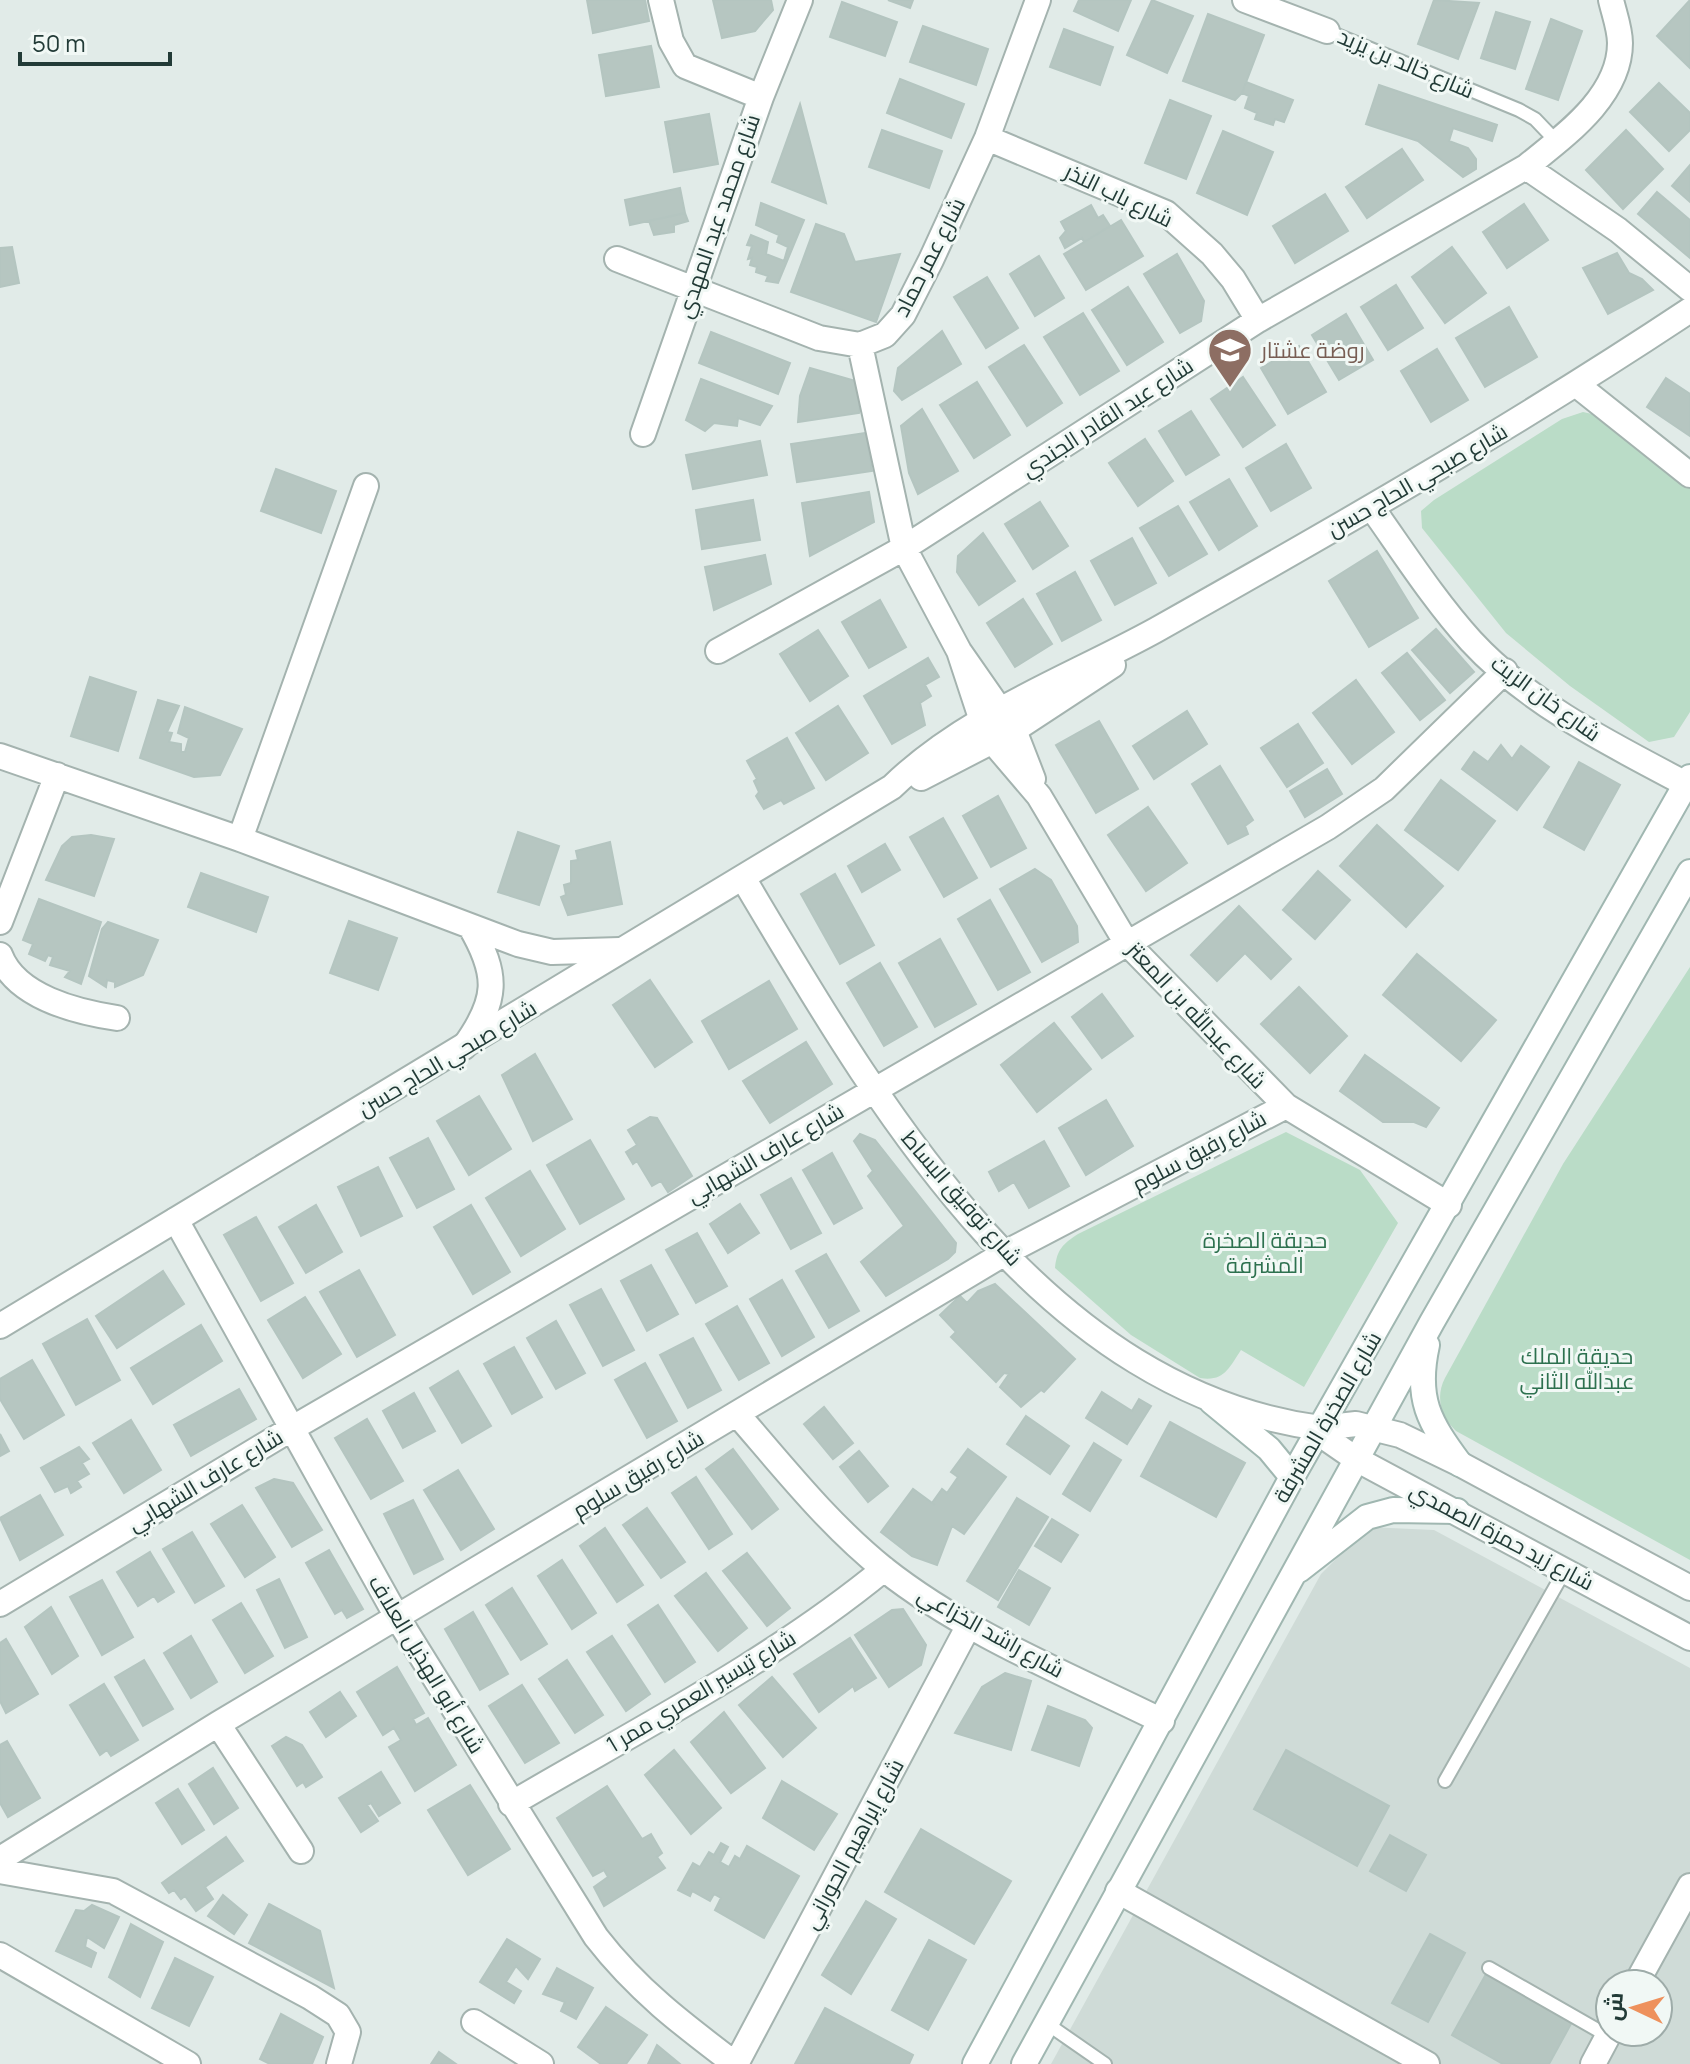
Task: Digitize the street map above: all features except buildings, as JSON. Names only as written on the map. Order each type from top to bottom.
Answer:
[{"type":"street","points":[[661,0],[671,41],[685,66],[761,97]]},
{"type":"street","name":"شارع محمد عبد المهدي","points":[[643,434],[761,97],[800,0]]},
{"type":"street","name":"شارع عمر حماد","points":[[860,345],[885,335],[903,315],[987,138],[1038,0]]},
{"type":"street","name":"شارع خالد بن يزيد","points":[[1245,0],[1327,31]]},
{"type":"street","name":"شارع عبد القادر الجندي","points":[[718,651],[904,548],[1258,320],[1526,167],[1557,142],[1611,86],[1620,43],[1611,0]]},
{"type":"street","name":"شارع باب النذر","points":[[987,138],[1166,213],[1212,254],[1258,320]]},
{"type":"street","points":[[1526,167],[1618,230],[1690,289]]},
{"type":"street","points":[[617,259],[819,338],[860,345]]},
{"type":"street","name":"شارع صبحي الحاج حسن","points":[[0,1326],[462,1051],[620,950],[892,787],[912,768],[998,726],[1138,640],[1372,508],[1577,385],[1690,310]]},
{"type":"street","name":"شارع عبدالله بن المعتز","points":[[860,345],[904,548],[998,726],[1126,942],[1286,1106],[1449,1205]]},
{"type":"street","points":[[1577,385],[1690,475]]},
{"type":"street","points":[[240,839],[366,486]]},
{"type":"street","name":"شارع خان الزيت","points":[[1372,508],[1440,603],[1473,643],[1505,671],[1610,744],[1688,780]]},
{"type":"street","name":"شارع عارف الشهابي","points":[[0,1604],[291,1429],[1328,827],[1384,789],[1505,671]]},
{"type":"street","points":[[0,756],[240,839],[535,949],[572,953],[620,950]]},
{"type":"street","points":[[0,922],[57,775]]},
{"type":"street","name":"شارع الصخرة المشرفة","points":[[975,2064],[1292,1477],[1688,780]]},
{"type":"street","name":"شارع الصخرة المشرفة","points":[[1024,2064],[1288,1579],[1690,872]]},
{"type":"street","name":"شارع توفيق البساط","points":[[743,878],[873,1090],[915,1148],[1005,1253],[1079,1320],[1139,1364],[1172,1384],[1212,1402],[1265,1418],[1320,1428],[1356,1424],[1374,1426]]},
{"type":"street","points":[[462,1051],[484,1018],[492,981],[486,955],[470,926]]},
{"type":"street","points":[[0,955],[4,966],[22,984],[82,1013],[117,1018]]},
{"type":"street","name":"شارع رفيق سلوم","points":[[0,1859],[218,1724],[1005,1253],[1286,1106]]},
{"type":"street","name":"شارع أبو الهذيل العلاف","points":[[176,1220],[397,1617],[596,1937],[627,1977],[658,2005],[736,2064]]},
{"type":"street","points":[[1432,1322],[1421,1371],[1423,1398],[1433,1426],[1460,1464]]},
{"type":"street","points":[[1212,1402],[1269,1449],[1292,1477]]},
{"type":"street","name":"شارع راشد الخزاعي","points":[[738,1415],[847,1536],[884,1569],[969,1625],[1162,1721]]},
{"type":"street","name":"شارع زيد حمزة الصمدي","points":[[1374,1426],[1460,1464],[1690,1588]]},
{"type":"street","name":"شارع زيد حمزة الصمدي","points":[[1320,1428],[1330,1441],[1356,1459],[1690,1638]]},
{"type":"street","points":[[1288,1579],[1367,1517],[1393,1510],[1457,1511]]},
{"type":"street","name":"شارع تيسير العمري ممر 1","points":[[511,1804],[799,1632],[884,1569]]},
{"type":"street","name":"شارع إبراهيم الحوراني","points":[[736,2064],[969,1625]]},
{"type":"street","points":[[218,1724],[301,1851]]},
{"type":"street","points":[[0,1871],[113,1891],[310,1997],[338,2015],[348,2032],[339,2064]]},
{"type":"street","points":[[1645,1968],[1690,1886]]},
{"type":"street","points":[[1118,1891],[1427,2064]]},
{"type":"street","points":[[0,1955],[181,2063]]},
{"type":"street","points":[[474,2022],[541,2064]]},
{"type":"lane","name":"شارع خالد بن يزيد","points":[[1327,31],[1519,110],[1535,119],[1557,142]]},
{"type":"lane","points":[[1445,1781],[1565,1570]]},
{"type":"lane","points":[[1489,1968],[1594,2026]]},
{"type":"lane","points":[[1045,2023],[1105,2064]]},
{"type":"shaded area","points":[[1368,1527],[1434,1530],[1690,1668],[1690,2064],[1051,2064],[1321,1574]]},
{"type":"green space","points":[[1583,412],[1601,416],[1690,487],[1690,712],[1674,737],[1649,742],[1570,686],[1506,633],[1422,528],[1421,511],[1434,500],[1562,419]]},
{"type":"green space","name":"حديقة الملك عبدالله الثاني","points":[[1690,967],[1690,1560],[1456,1431],[1443,1413],[1440,1392],[1563,1164]]},
{"type":"green space","name":"حديقة الصخرة المشرفة","points":[[1286,1132],[1360,1170],[1398,1223],[1304,1387],[1241,1350],[1220,1376],[1200,1378],[1131,1335],[1055,1268],[1062,1248],[1078,1234]]},
{"type":"place","name":"روضة عشتار","points":[[1230,389]]}]
